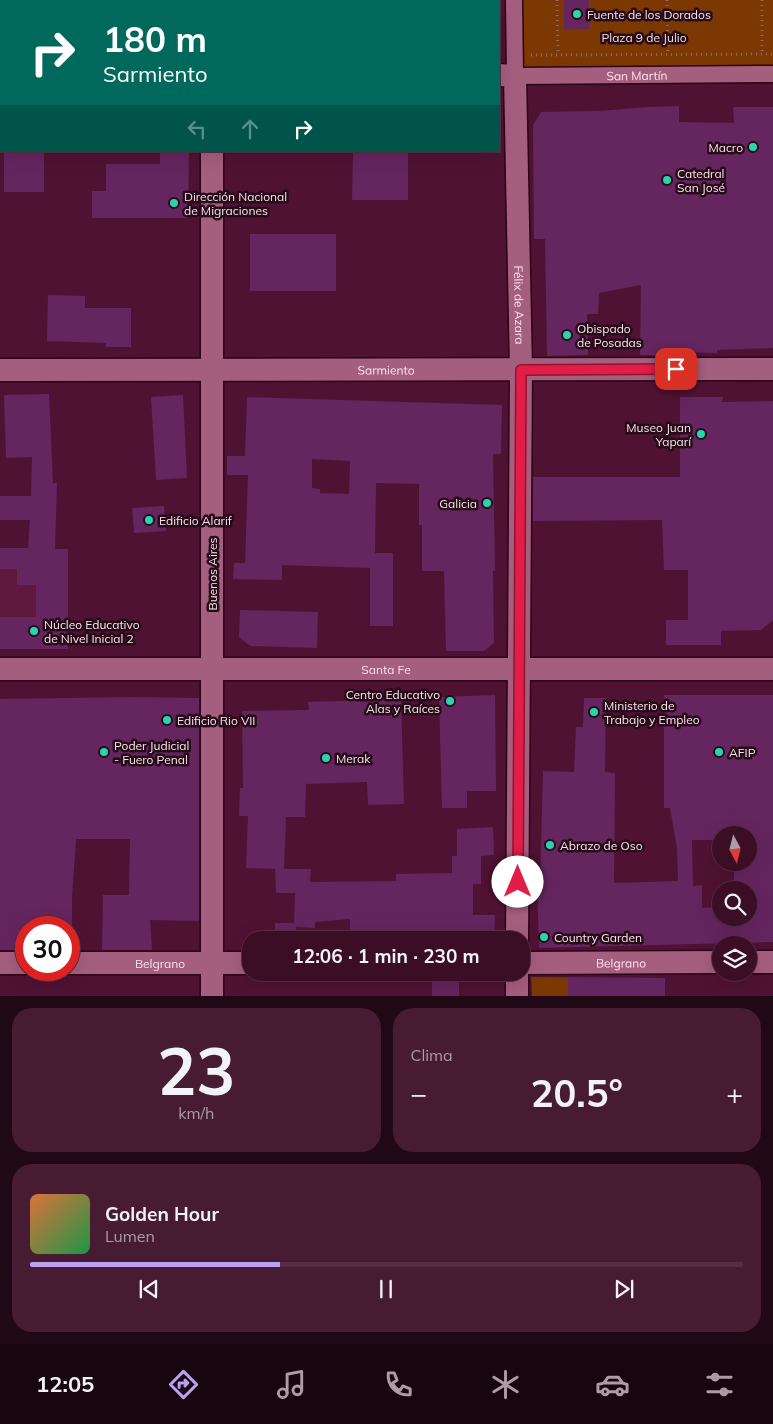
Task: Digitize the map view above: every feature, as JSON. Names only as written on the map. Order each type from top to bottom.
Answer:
[{"type":"street","name":"Félix de Azara","points":[[514,0],[509,69],[521,370],[517,931]]},
{"type":"street","name":"San Martín","points":[[509,69],[558,76],[768,74]]},
{"type":"street","name":"Buenos Aires","points":[[212,152],[212,996]]},
{"type":"street","name":"Sarmiento","points":[[0,370],[773,369]]},
{"type":"street","name":"Santa Fe","points":[[0,669],[773,669]]},
{"type":"street","name":"Belgrano","points":[[530,963],[712,962]]},
{"type":"street","points":[[757,962],[773,962]]},
{"type":"street","points":[[0,963],[15,963]]},
{"type":"street","name":"Belgrano","points":[[80,963],[242,963]]},
{"type":"street","points":[[517,981],[517,996]]},
{"type":"path","points":[[557,0],[558,76]]},
{"type":"path","points":[[667,0],[668,55]]},
{"type":"path","points":[[762,0],[762,54],[768,74]]},
{"type":"path","points":[[509,69],[558,55],[773,54]]},
{"type":"shaded area","points":[[0,548],[68,549],[68,649],[0,649]]},
{"type":"green space","name":"Plaza 9 de Julio","points":[[515,0],[773,0],[773,73],[516,74]]},
{"type":"green space","points":[[531,977],[665,978],[665,996],[532,996]]},
{"type":"building","name":"Fuente de los Dorados","points":[[564,0],[589,0],[589,29],[564,29]]},
{"type":"building","points":[[679,106],[679,122],[734,123],[733,107],[773,107],[773,348],[717,350],[717,353],[669,352],[669,356],[640,355],[641,285],[599,293],[598,314],[587,314],[588,355],[547,356],[545,239],[534,239],[533,125],[541,112]]},
{"type":"building","points":[[4,152],[44,152],[44,192],[4,192]]},
{"type":"building","points":[[160,152],[189,152],[188,218],[92,218],[92,191],[106,191],[106,164],[160,164]]},
{"type":"building","points":[[353,152],[408,152],[408,200],[352,200]]},
{"type":"building","points":[[250,234],[336,234],[336,291],[250,291]]},
{"type":"building","points":[[48,295],[85,296],[85,308],[131,308],[131,347],[106,347],[106,343],[47,341]]},
{"type":"building","points":[[49,394],[53,483],[57,483],[55,549],[68,549],[68,649],[0,649],[0,617],[36,617],[36,585],[17,585],[17,569],[0,569],[0,548],[28,548],[30,520],[0,520],[0,496],[31,496],[32,457],[6,458],[4,395]]},
{"type":"building","points":[[183,395],[187,478],[156,480],[151,397]]},
{"type":"building","points":[[247,397],[502,405],[501,454],[493,454],[494,643],[484,651],[446,651],[444,571],[422,571],[422,525],[419,525],[419,484],[376,483],[375,553],[393,553],[393,626],[370,626],[370,568],[282,565],[282,580],[233,579],[234,563],[245,563],[248,475],[227,475],[227,456],[245,456]],"holes":[[[312,459],[350,461],[349,494],[320,493],[320,489],[312,488]]]},
{"type":"building","points":[[680,397],[723,397],[722,402],[773,401],[773,620],[761,630],[721,631],[721,645],[666,645],[666,620],[688,620],[688,570],[664,570],[662,520],[533,521],[533,477],[680,477]]},
{"type":"building","name":"Edificio Alarif","points":[[164,506],[166,531],[134,533],[132,508]]},
{"type":"building","points":[[240,610],[318,612],[317,648],[250,646],[239,637]]},
{"type":"building","points":[[495,695],[496,791],[467,791],[467,808],[442,808],[439,697]]},
{"type":"building","points":[[664,695],[773,695],[773,942],[757,942],[757,936],[712,936],[712,944],[539,948],[537,885],[540,885],[543,771],[574,772],[576,727],[583,727],[584,698],[606,698],[605,772],[615,773],[614,883],[678,881],[677,848],[670,808],[664,808]],"holes":[[[712,826],[758,826],[758,871],[734,871],[734,881],[757,881],[757,926],[712,926],[712,907],[702,908],[702,885],[693,886],[692,840],[712,840]]]},
{"type":"building","points":[[199,698],[199,921],[150,920],[152,950],[102,950],[103,895],[129,895],[130,839],[76,839],[72,916],[15,916],[15,950],[0,950],[0,699]]},
{"type":"building","points":[[401,699],[404,804],[368,805],[367,782],[306,784],[305,817],[286,817],[284,869],[311,869],[310,882],[396,881],[396,874],[452,873],[452,856],[457,856],[457,829],[493,827],[494,855],[481,856],[481,884],[473,884],[473,915],[495,915],[494,931],[350,931],[350,919],[315,922],[315,928],[296,927],[296,931],[275,931],[275,923],[294,923],[295,893],[276,893],[275,869],[246,868],[248,816],[239,816],[240,788],[243,788],[242,711],[309,710],[308,702]]},
{"type":"building","points":[[568,978],[665,978],[665,996],[568,996]]},
{"type":"building","points":[[432,982],[459,982],[459,996],[432,996]]},
{"type":"place","name":"Fuente de los Dorados","points":[[577,14]]},
{"type":"place","name":"Macro","points":[[753,147]]},
{"type":"place","name":"Catedral San José","points":[[667,180]]},
{"type":"place","name":"Dirección Nacional de Migraciones","points":[[174,203]]},
{"type":"place","name":"Obispado de Posadas","points":[[567,335]]},
{"type":"place","name":"Museo Juan Yaparí","points":[[701,434]]},
{"type":"place","name":"Galicia","points":[[487,503]]},
{"type":"place","name":"Edificio Alarif","points":[[149,520]]},
{"type":"place","name":"Núcleo Educativo de Nivel Inicial 2","points":[[34,631]]},
{"type":"place","name":"Centro Educativo Alas y Raíces","points":[[450,701]]},
{"type":"place","name":"Ministerio de Trabajo y Empleo","points":[[594,712]]},
{"type":"place","name":"Edificio Rio VII","points":[[167,720]]},
{"type":"place","name":"Poder Judicial - Fuero Penal","points":[[104,752]]},
{"type":"place","name":"AFIP","points":[[719,752]]},
{"type":"place","name":"Merak","points":[[326,758]]},
{"type":"place","name":"Abrazo de Oso","points":[[550,845]]},
{"type":"place","name":"Country Garden","points":[[544,937]]},
{"type":"route","points":[[518,882],[521,370],[676,369]]}]
